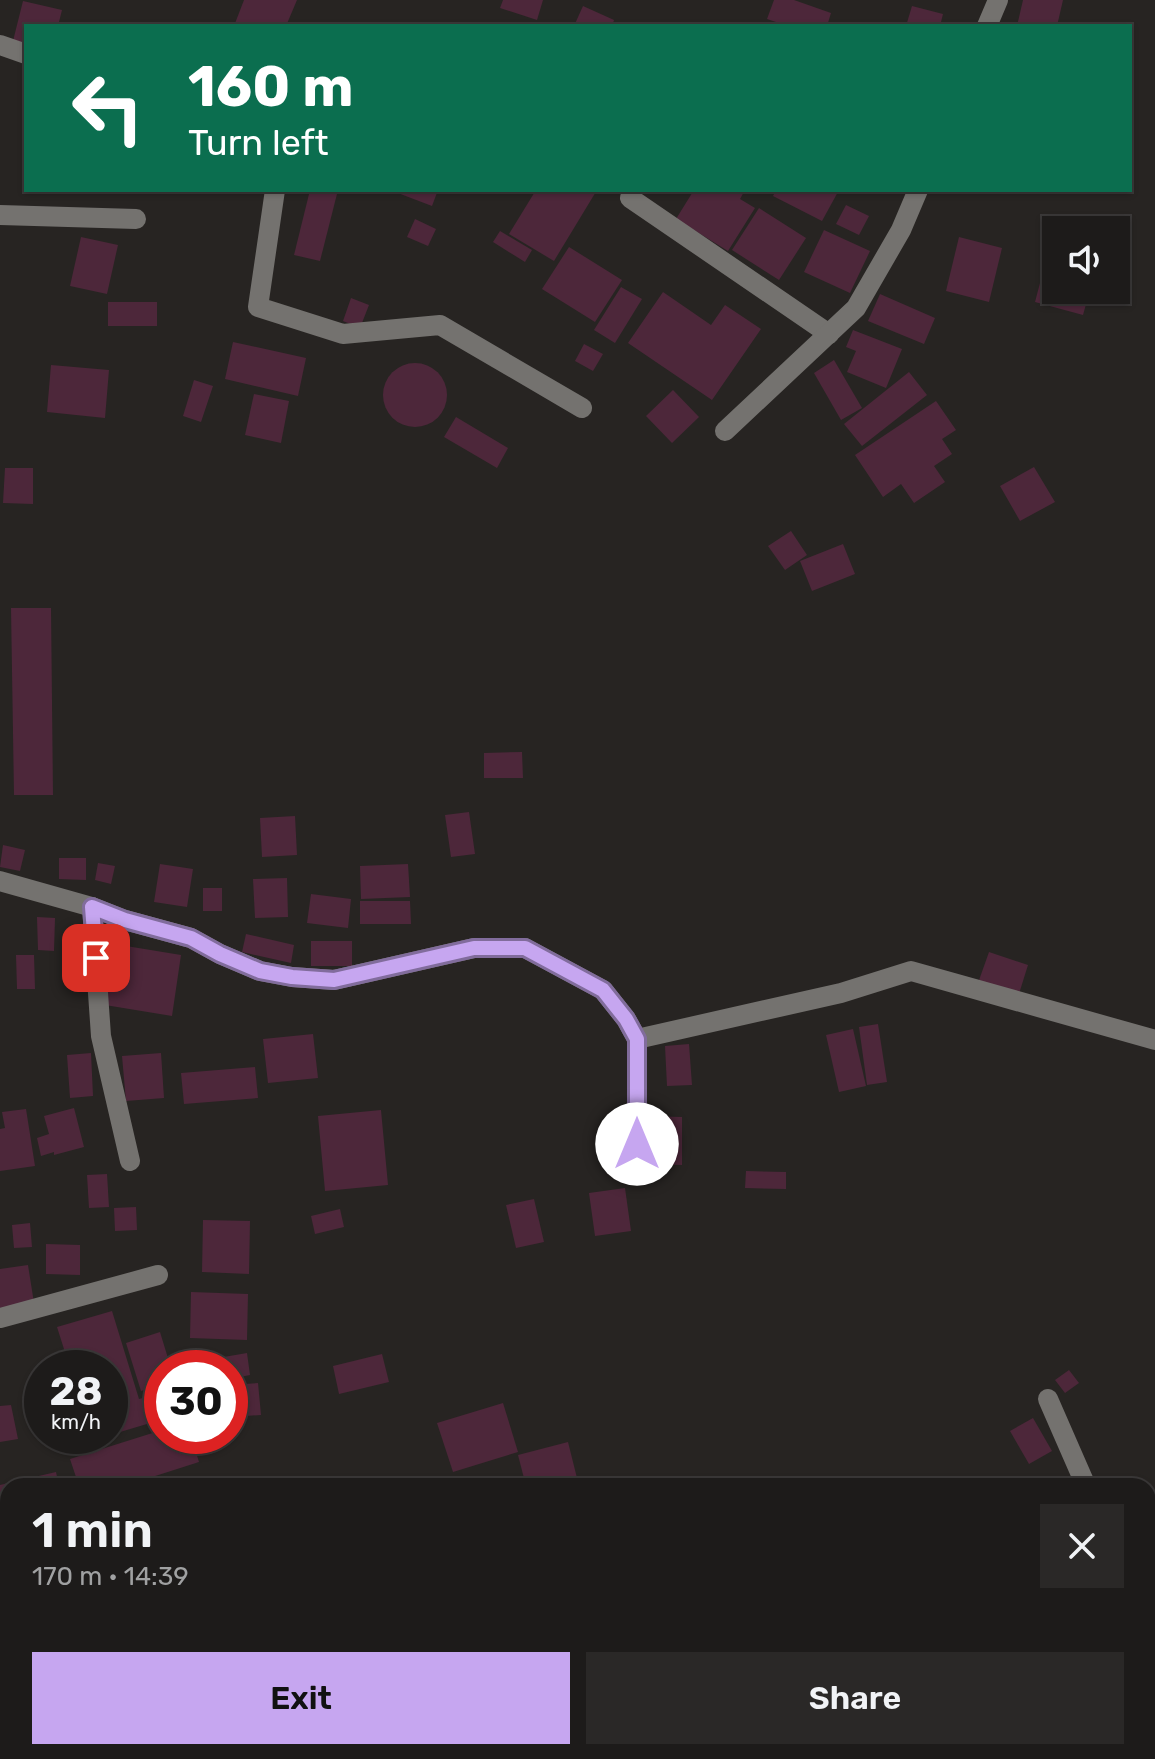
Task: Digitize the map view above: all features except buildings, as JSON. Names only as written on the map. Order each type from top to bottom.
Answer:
[{"type":"street","points":[[988,24],[998,0]]},
{"type":"street","points":[[0,45],[24,53]]},
{"type":"street","points":[[275,192],[258,307],[343,334],[440,325],[582,408]]},
{"type":"street","points":[[725,431],[856,308],[901,230],[917,192]]},
{"type":"street","points":[[630,198],[829,334]]},
{"type":"street","points":[[0,215],[136,219]]},
{"type":"street","points":[[0,881],[191,938],[260,971],[292,977],[334,980],[474,948],[525,948],[603,990],[626,1019],[637,1039],[637,1144]]},
{"type":"street","points":[[92,907],[101,1036],[130,1161]]},
{"type":"street","points":[[637,1039],[841,993],[911,971],[1155,1040]]},
{"type":"street","points":[[0,1318],[158,1275]]},
{"type":"street","points":[[1048,1399],[1083,1478]]},
{"type":"route","points":[[96,958],[92,907],[125,920],[191,938],[260,971],[292,977],[334,980],[474,948],[525,948],[603,990],[626,1019],[637,1039],[637,1144]]}]
